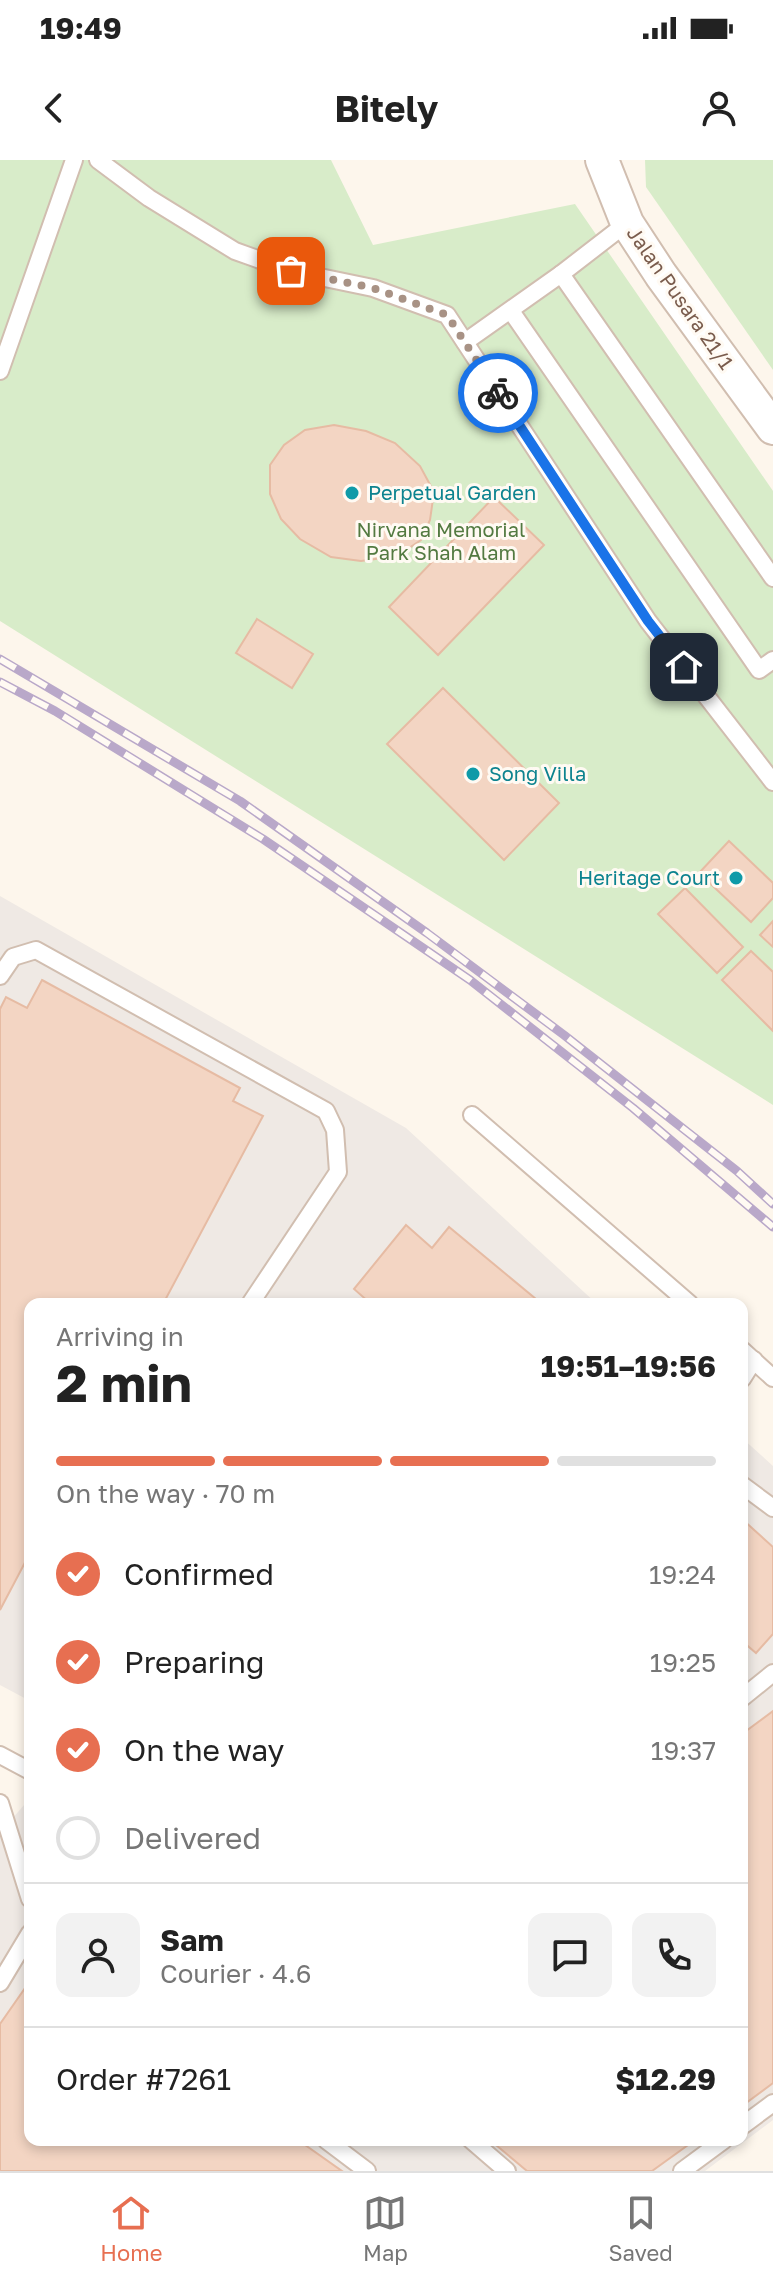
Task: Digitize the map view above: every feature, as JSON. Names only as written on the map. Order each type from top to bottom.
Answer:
[{"type":"street","name":"Jalan Pusara 21/1","points":[[602,160],[627,223],[661,275],[773,428]]},
{"type":"lane","points":[[0,371],[74,160]]},
{"type":"lane","points":[[98,160],[149,198],[235,251],[291,271],[373,288],[447,315],[648,621],[773,782]]},
{"type":"lane","points":[[465,342],[627,223]]},
{"type":"lane","points":[[561,274],[773,578]]},
{"type":"lane","points":[[511,311],[759,670],[773,660]]},
{"type":"lane","points":[[0,976],[13,957],[36,950],[326,1111],[335,1130],[338,1172],[254,1298]]},
{"type":"lane","points":[[472,1115],[683,1298]]},
{"type":"lane","points":[[748,1355],[773,1378]]},
{"type":"lane","points":[[748,1489],[773,1508]]},
{"type":"lane","points":[[748,1693],[773,1673]]},
{"type":"lane","points":[[0,1755],[24,1768]]},
{"type":"lane","points":[[0,1803],[24,1880]]},
{"type":"lane","points":[[0,1983],[24,1943]]},
{"type":"lane","points":[[748,2122],[773,2103]]},
{"type":"lane","points":[[334,2146],[367,2171]]},
{"type":"lane","points":[[478,2146],[507,2171]]},
{"type":"lane","points":[[682,2171],[716,2146]]},
{"type":"shaded area","points":[[0,896],[406,1128],[590,1298],[24,1298],[24,1698],[0,1685]]},
{"type":"shaded area","points":[[748,1443],[773,1466],[773,2120],[748,2139]]},
{"type":"shaded area","points":[[24,1805],[24,2146],[738,2146],[705,2171],[0,2171],[0,1833]]},
{"type":"green space","name":"Nirvana Memorial Park Shah Alam","points":[[0,160],[331,160],[373,245],[575,204],[773,491],[773,1105],[0,621]]},
{"type":"green space","points":[[645,160],[773,160],[773,370],[646,187]]},
{"type":"building","name":"Perpetual Garden","points":[[334,425],[366,431],[395,443],[420,466],[434,492],[430,520],[421,540],[397,556],[361,561],[331,557],[300,539],[281,519],[270,494],[270,465],[284,445],[305,430]]},
{"type":"building","points":[[494,497],[544,545],[438,655],[389,607]]},
{"type":"building","points":[[257,619],[313,654],[292,688],[236,653]]},
{"type":"building","name":"Song Villa","points":[[443,688],[559,803],[504,860],[387,744]]},
{"type":"building","name":"Heritage Court","points":[[729,841],[773,883],[773,898],[751,922],[699,873]]},
{"type":"building","name":"Heritage Court","points":[[685,888],[743,947],[717,973],[658,914]]},
{"type":"building","name":"Heritage Court","points":[[773,921],[773,947],[760,935]]},
{"type":"building","points":[[751,951],[773,972],[773,1031],[722,980]]},
{"type":"building","points":[[42,980],[240,1088],[233,1101],[263,1116],[166,1298],[24,1298],[24,1564],[0,1610],[0,1009],[6,997],[27,1008]]},
{"type":"building","points":[[406,1225],[432,1248],[449,1227],[535,1298],[364,1298],[354,1289]]},
{"type":"building","points":[[748,1524],[773,1547],[773,1634],[756,1653],[748,1646]]},
{"type":"building","points":[[773,1711],[773,2083],[748,2102],[748,1730]]},
{"type":"building","points":[[24,1990],[24,2146],[307,2146],[342,2171],[0,2171],[0,2024]]},
{"type":"building","points":[[497,2146],[687,2146],[652,2171],[527,2171]]},
{"type":"railway","points":[[0,659],[240,801],[427,933],[564,1035],[737,1171],[773,1204]]},
{"type":"railway","points":[[0,682],[55,711],[263,839],[470,980],[633,1108],[773,1227]]},
{"type":"way so far","points":[[291,271],[373,288],[447,315],[498,393]]},
{"type":"place","name":"Perpetual Garden","points":[[352,493]]},
{"type":"place","name":"Song Villa","points":[[473,774]]},
{"type":"place","name":"Heritage Court","points":[[736,878]]},
{"type":"route","points":[[498,393],[648,621],[684,667]]}]
